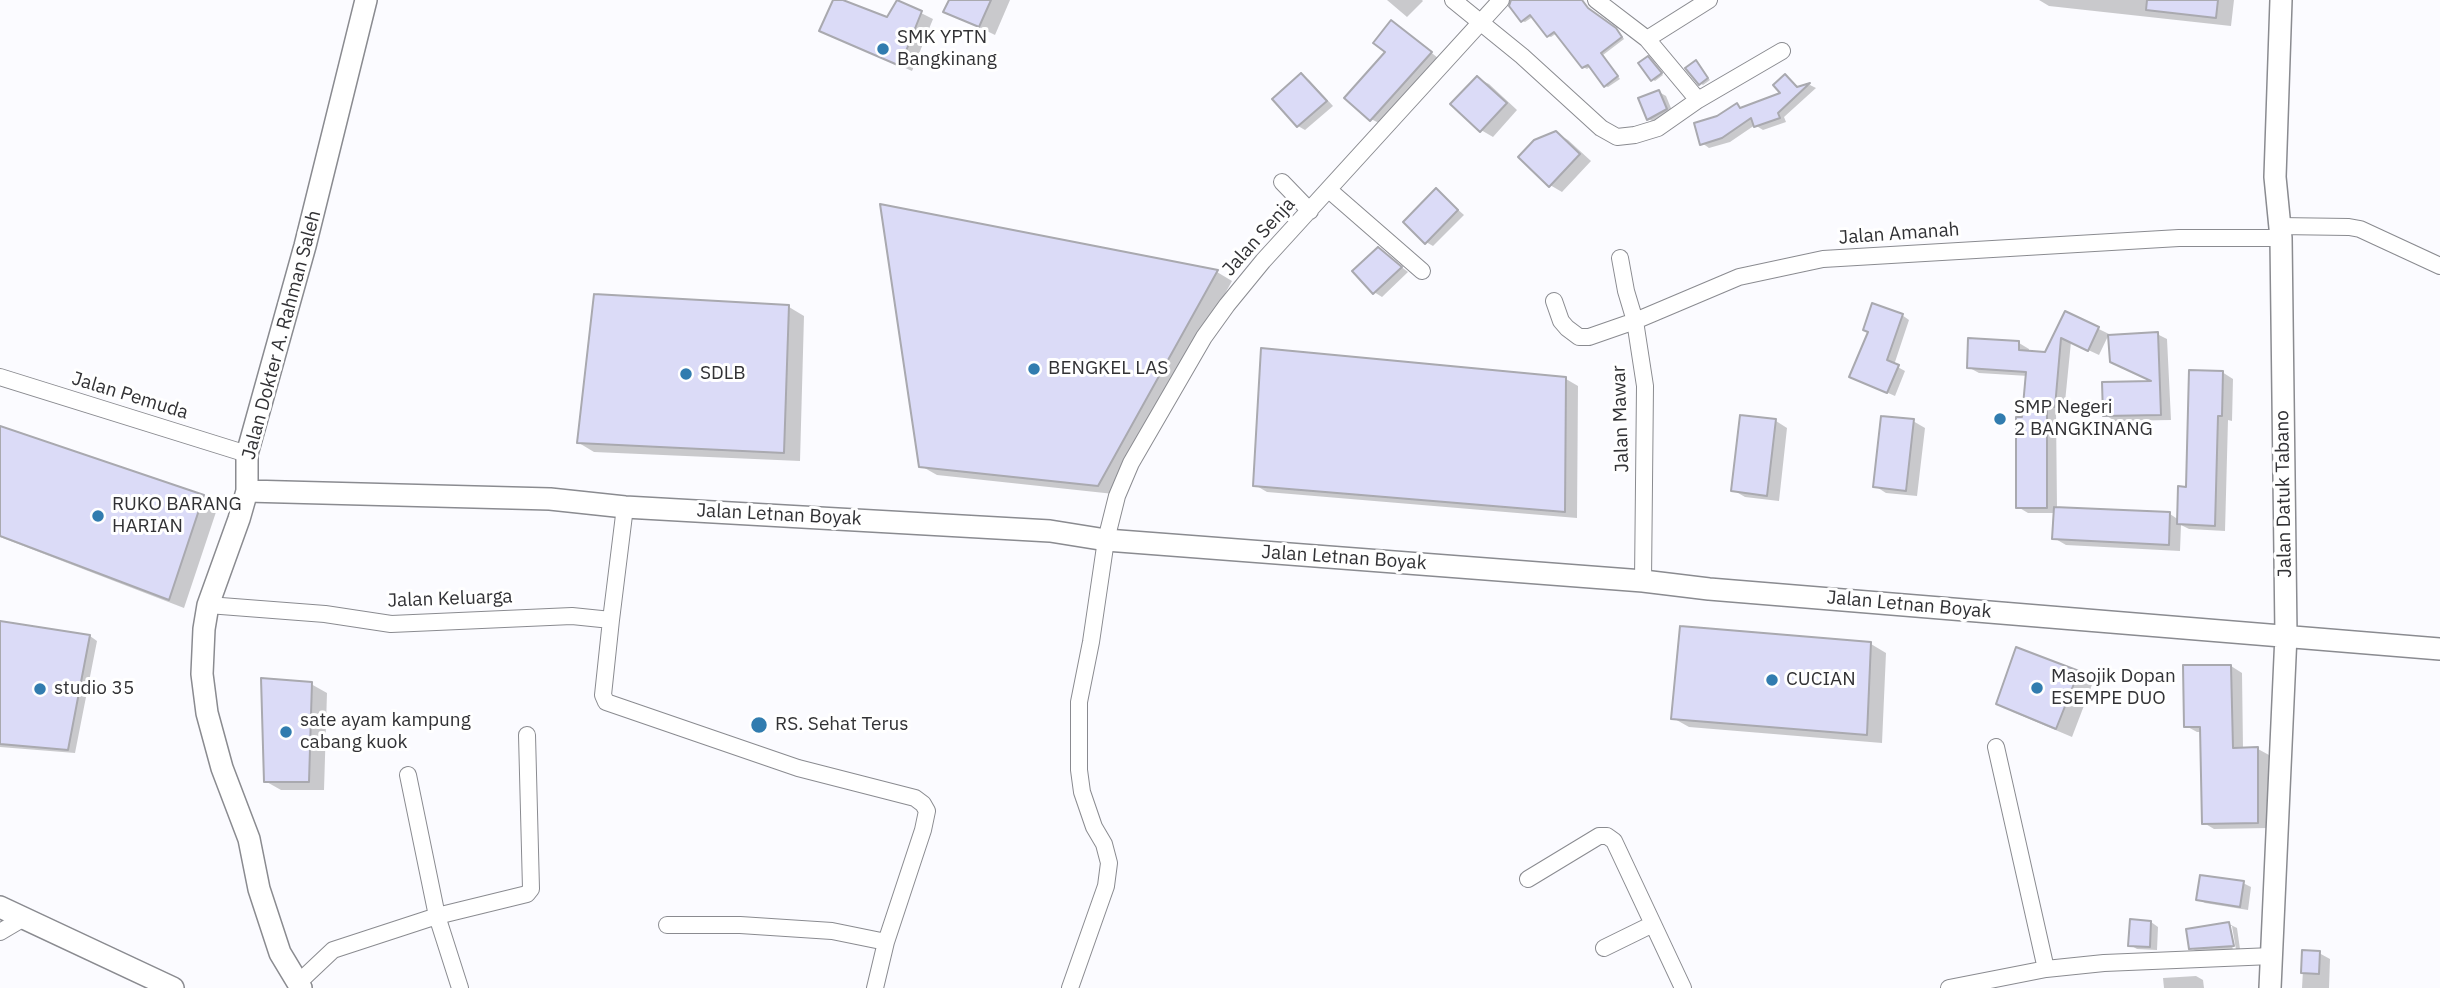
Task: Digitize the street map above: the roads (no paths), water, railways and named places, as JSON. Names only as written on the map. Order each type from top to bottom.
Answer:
[{"type":"street","name":"Jalan Dokter A. Rahman Saleh","points":[[299,986],[280,953],[260,889],[249,839],[222,768],[207,713],[202,674],[204,629],[208,605],[247,491],[247,454],[305,246],[366,0]]},
{"type":"street","points":[[1453,0],[1522,56],[1601,128],[1617,137],[1658,128],[1698,100],[1782,51]]},
{"type":"street","name":"Jalan Senja","points":[[1070,988],[1105,886],[1109,863],[1104,844],[1088,811],[1079,770],[1079,702],[1106,540],[1117,496],[1131,463],[1204,337],[1227,305],[1255,270],[1501,0]]},
{"type":"street","points":[[1596,0],[1647,39],[1698,100]]},
{"type":"street","points":[[1647,39],[1709,0]]},
{"type":"street","name":"Jalan Datuk Tabano","points":[[2270,988],[2286,635],[2280,232],[2275,177],[2281,0]]},
{"type":"street","points":[[1282,182],[1310,211]]},
{"type":"street","points":[[1329,190],[1422,271]]},
{"type":"street","name":"Jalan Amanah","points":[[1555,301],[1561,321],[1579,337],[1600,335],[1740,277],[1824,259],[2349,227],[2360,229],[2440,266]]},
{"type":"street","name":"Jalan Mawar","points":[[1620,258],[1635,321],[1645,386],[1643,581]]},
{"type":"street","name":"Jalan Pemuda","points":[[0,377],[247,454]]},
{"type":"street","name":"Jalan Letnan Boyak","points":[[247,491],[550,499],[625,507],[1050,531],[1106,540],[1643,581],[1723,590],[2440,649]]},
{"type":"street","points":[[625,507],[603,695],[607,702],[798,768],[915,798],[923,804],[926,811],[923,830],[886,942],[875,988]]},
{"type":"street","name":"Jalan Keluarga","points":[[208,605],[326,614],[391,624],[572,616],[611,620]]},
{"type":"street","points":[[299,986],[333,950],[437,916],[527,894],[530,889],[527,735]]},
{"type":"street","points":[[1996,747],[2046,969]]},
{"type":"street","points":[[408,775],[437,916],[460,988]]},
{"type":"street","points":[[1528,879],[1599,836],[1607,836],[1614,841],[1683,988]]},
{"type":"street","points":[[0,906],[22,919],[139,970],[173,988]]},
{"type":"street","points":[[0,932],[22,919]]},
{"type":"street","points":[[1604,948],[1653,924]]},
{"type":"street","points":[[667,925],[740,925],[832,931],[886,942]]},
{"type":"street","points":[[1949,988],[2046,969],[2104,962],[2272,956]]},
{"type":"place","name":"SMK YPTN Bangkinang","points":[[883,49]]},
{"type":"place","name":"BENGKEL LAS","points":[[1034,369]]},
{"type":"place","name":"SDLB","points":[[686,374]]},
{"type":"place","name":"SMP Negeri 2 BANGKINANG","points":[[2000,419]]},
{"type":"place","name":"RUKO BARANG HARIAN","points":[[98,516]]},
{"type":"place","name":"CUCIAN","points":[[1772,680]]},
{"type":"place","name":"Masojik Dopan ESEMPE DUO","points":[[2037,688]]},
{"type":"place","name":"studio 35","points":[[40,689]]},
{"type":"place","name":"RS. Sehat Terus","points":[[759,725]]},
{"type":"place","name":"sate ayam kampung cabang kuok","points":[[286,732]]}]
